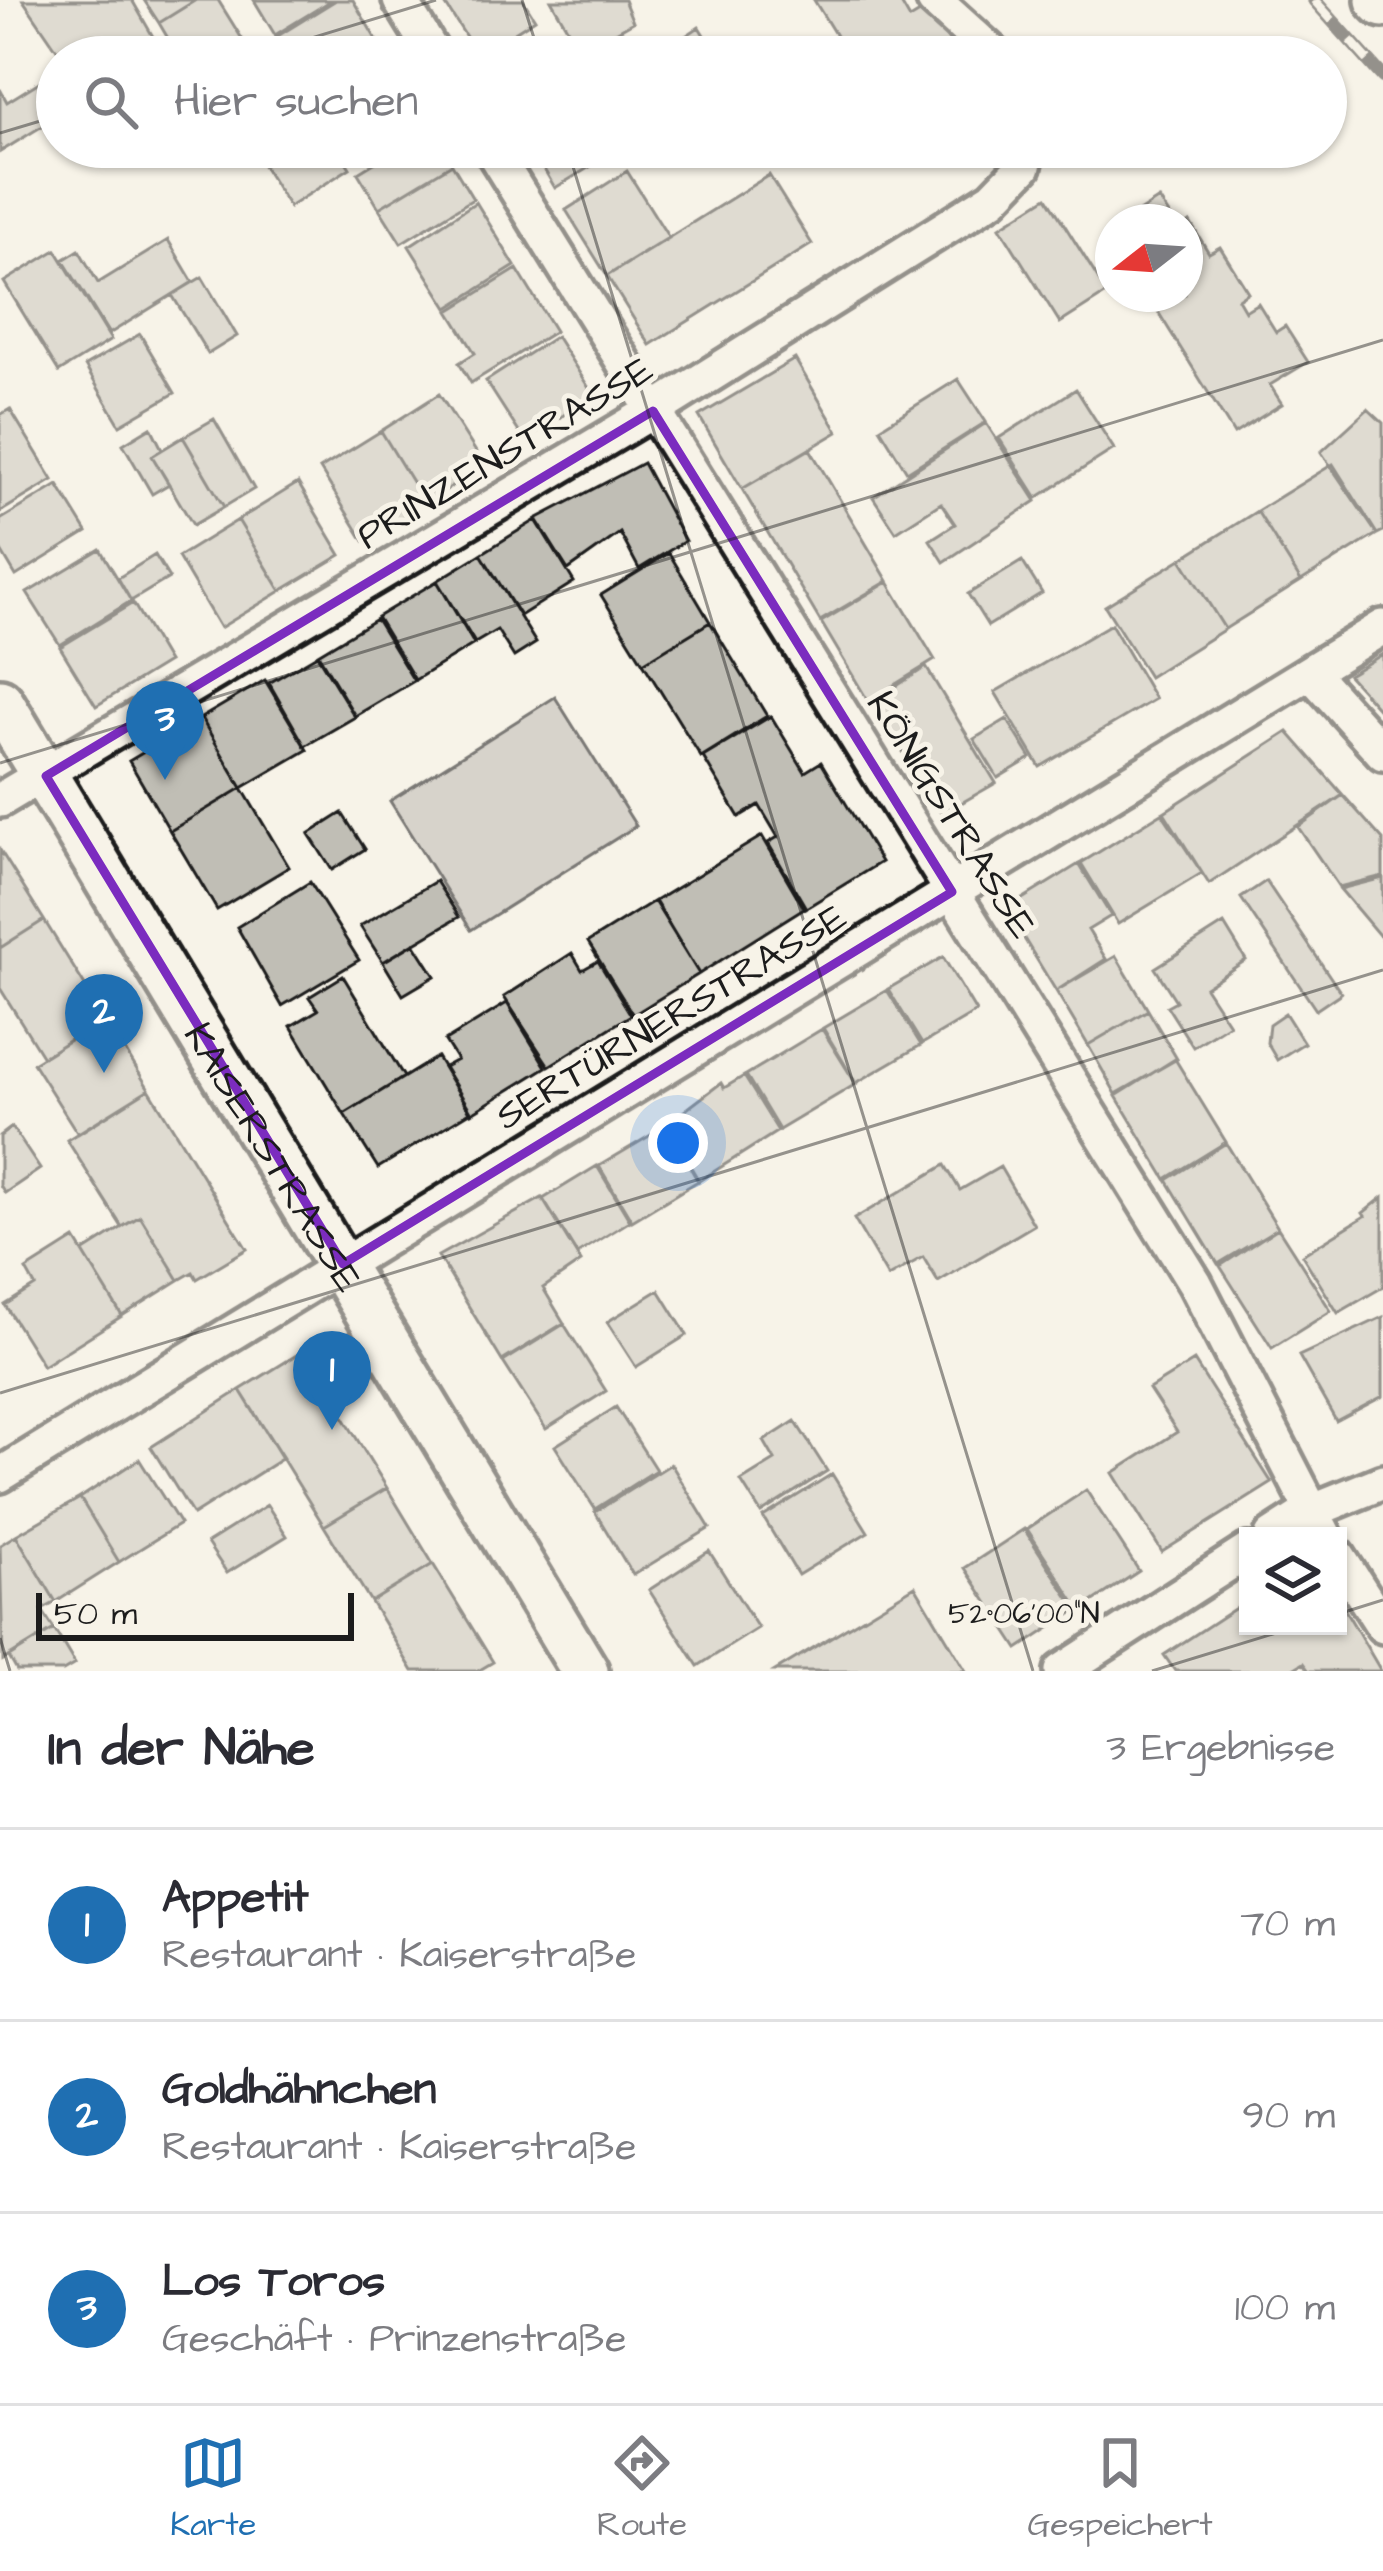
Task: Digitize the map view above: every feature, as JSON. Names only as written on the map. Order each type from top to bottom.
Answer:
[{"type":"main road","name":"KAISERSTRASSE","points":[[0,702],[585,1671]]},
{"type":"street","points":[[400,0],[422,36]]},
{"type":"street","points":[[934,0],[974,36]]},
{"type":"street","name":"KÖNIGSTRASSE","points":[[503,168],[1195,1282],[1317,1524]]},
{"type":"street","name":"PRINZENSTRASSE","points":[[0,800],[653,411],[993,198],[1022,168]]},
{"type":"street","name":"SERTÜRNERSTRASSE","points":[[0,1475],[1383,627]]},
{"type":"street","points":[[1311,673],[1383,753]]},
{"type":"street","points":[[1317,1524],[1383,1482]]},
{"type":"street","points":[[1062,1671],[1239,1557]]},
{"type":"street","points":[[1347,1570],[1383,1626]]},
{"type":"highlighted area","points":[[653,411],[952,892],[343,1264],[46,776]]},
{"type":"shaded area","points":[[555,697],[636,826],[471,930],[390,801]]},
{"type":"building","points":[[23,0],[132,0],[153,36],[48,36]]},
{"type":"building","points":[[144,0],[196,0],[159,23]]},
{"type":"building","points":[[196,0],[218,0],[240,36],[167,36],[159,23]]},
{"type":"building","points":[[254,0],[332,0],[275,35]]},
{"type":"building","points":[[336,0],[353,0],[374,36],[278,36]]},
{"type":"building","points":[[451,0],[523,0],[535,19],[508,36],[466,36],[445,4]]},
{"type":"building","points":[[551,0],[624,0],[633,22],[609,36],[572,36]]},
{"type":"building","points":[[814,0],[899,0],[910,19],[928,8],[946,36],[836,36]]},
{"type":"building","points":[[36,84],[36,130],[0,152],[0,89],[7,102]]},
{"type":"building","points":[[265,168],[350,168],[289,207]]},
{"type":"building","points":[[366,168],[445,168],[379,208],[358,173]]},
{"type":"building","points":[[445,168],[454,168],[473,199],[401,243],[379,208]]},
{"type":"building","points":[[543,168],[588,168],[555,188]]},
{"type":"building","points":[[627,171],[669,238],[607,276],[566,210]]},
{"type":"building","points":[[769,175],[812,244],[650,345],[607,276]]},
{"type":"building","points":[[1047,197],[1095,274],[1095,301],[1060,323],[1000,227]]},
{"type":"building","points":[[476,202],[515,266],[448,308],[409,246]]},
{"type":"building","points":[[168,240],[193,282],[109,334],[63,260],[79,250],[98,283]]},
{"type":"building","points":[[1203,243],[1209,253],[1220,247],[1248,292],[1238,299],[1245,311],[1258,303],[1276,332],[1285,326],[1308,362],[1270,385],[1282,404],[1234,434],[1158,312],[1203,312]]},
{"type":"building","points":[[56,250],[111,340],[59,372],[4,282]]},
{"type":"building","points":[[517,269],[555,331],[471,383],[459,363],[475,353],[449,311]]},
{"type":"building","points":[[202,277],[237,336],[208,354],[172,295]]},
{"type":"building","points":[[140,334],[175,393],[120,425],[85,366]]},
{"type":"building","points":[[556,336],[594,396],[524,440],[486,381]]},
{"type":"building","points":[[795,359],[838,432],[742,489],[699,416]]},
{"type":"building","points":[[958,379],[986,422],[907,472],[880,428]]},
{"type":"building","points":[[1076,389],[1114,449],[1037,498],[999,438]]},
{"type":"building","points":[[439,394],[485,466],[425,503],[381,431]]},
{"type":"building","points":[[10,409],[53,480],[0,512],[0,415]]},
{"type":"building","points":[[1368,409],[1383,423],[1383,531],[1377,534],[1321,452]]},
{"type":"building","points":[[214,419],[254,489],[224,507],[183,437]]},
{"type":"building","points":[[986,423],[1036,501],[944,562],[930,540],[955,524],[941,503],[896,532],[873,497]]},
{"type":"building","points":[[151,427],[162,449],[152,456],[169,484],[152,494],[123,444]]},
{"type":"building","points":[[381,431],[425,503],[364,541],[320,469]]},
{"type":"building","points":[[183,437],[224,507],[193,525],[152,456]]},
{"type":"building","points":[[810,449],[888,581],[820,621],[742,489]]},
{"type":"building","points":[[643,463],[685,541],[639,569],[620,533],[568,570],[536,519]]},
{"type":"building","points":[[1333,464],[1377,534],[1301,581],[1257,511]]},
{"type":"building","points":[[298,483],[341,555],[281,591],[238,520]]},
{"type":"building","points":[[58,485],[87,532],[16,576],[0,549],[0,520]]},
{"type":"building","points":[[1257,511],[1301,581],[1225,629],[1181,559]]},
{"type":"building","points":[[238,520],[281,591],[220,628],[178,557]]},
{"type":"building","points":[[536,520],[574,582],[520,616],[481,554]]},
{"type":"building","points":[[100,549],[131,601],[60,645],[27,593]]},
{"type":"building","points":[[669,553],[710,622],[643,663],[601,595]]},
{"type":"building","points":[[481,554],[536,643],[514,657],[497,630],[475,643],[437,581]]},
{"type":"building","points":[[155,555],[169,578],[131,601],[118,578]]},
{"type":"building","points":[[1181,559],[1225,629],[1149,677],[1105,606]]},
{"type":"building","points":[[1022,561],[1042,593],[988,626],[968,594]]},
{"type":"building","points":[[437,581],[474,644],[415,680],[377,617]]},
{"type":"building","points":[[888,582],[935,660],[868,701],[821,622]]},
{"type":"building","points":[[133,603],[168,662],[96,706],[60,647]]},
{"type":"building","points":[[376,619],[414,681],[355,716],[318,654]]},
{"type":"building","points":[[710,622],[767,716],[701,757],[643,663]]},
{"type":"building","points":[[1111,624],[1155,699],[1040,767],[995,692]]},
{"type":"building","points":[[1383,654],[1383,714],[1348,675]]},
{"type":"building","points":[[317,655],[355,717],[305,746],[269,683]]},
{"type":"building","points":[[926,667],[996,783],[942,814],[872,702]]},
{"type":"building","points":[[265,680],[307,750],[242,788],[201,718]]},
{"type":"building","points":[[771,716],[805,772],[821,762],[881,862],[806,908],[768,843],[778,837],[759,805],[739,817],[703,757]]},
{"type":"building","points":[[201,718],[242,788],[170,831],[129,761]]},
{"type":"building","points":[[1007,719],[1031,758],[998,778],[974,739]]},
{"type":"building","points":[[1288,732],[1343,795],[1209,884],[1164,812]]},
{"type":"building","points":[[242,788],[289,867],[217,910],[170,831]]},
{"type":"building","points":[[1343,795],[1383,840],[1383,876],[1339,887],[1298,827]]},
{"type":"building","points":[[342,813],[365,849],[332,870],[309,834]]},
{"type":"building","points":[[1162,813],[1202,873],[1118,924],[1081,863]]},
{"type":"building","points":[[762,836],[804,908],[699,974],[655,901]]},
{"type":"building","points":[[0,850],[44,920],[0,948]]},
{"type":"building","points":[[1079,864],[1111,916],[1088,930],[1106,959],[1056,991],[1006,909]]},
{"type":"building","points":[[1383,878],[1383,940],[1340,889]]},
{"type":"building","points":[[436,881],[459,917],[383,962],[360,926]]},
{"type":"building","points":[[1266,881],[1341,993],[1316,1010],[1241,898]]},
{"type":"building","points":[[310,882],[359,960],[282,1006],[237,927]]},
{"type":"building","points":[[654,901],[699,974],[633,1015],[588,942]]},
{"type":"building","points":[[44,920],[105,1018],[43,1057],[0,988],[0,948]]},
{"type":"building","points":[[1224,924],[1246,960],[1205,987],[1229,1024],[1193,1047],[1167,1006],[1176,1001],[1155,968]]},
{"type":"building","points":[[414,943],[435,976],[403,995],[383,962]]},
{"type":"building","points":[[572,953],[582,970],[598,961],[631,1015],[549,1066],[504,997]]},
{"type":"building","points":[[1116,956],[1148,1010],[1088,1045],[1056,991]]},
{"type":"building","points":[[943,957],[976,1012],[922,1044],[888,989]]},
{"type":"building","points":[[343,976],[404,1077],[344,1114],[291,1026],[318,1010],[309,997]]},
{"type":"building","points":[[887,990],[921,1045],[856,1083],[823,1028]]},
{"type":"building","points":[[507,1003],[546,1067],[472,1113],[444,1067],[457,1060],[445,1041]]},
{"type":"building","points":[[1148,1010],[1177,1059],[1116,1094],[1088,1045]]},
{"type":"building","points":[[1285,1013],[1304,1043],[1277,1060],[1267,1043],[1269,1024]]},
{"type":"building","points":[[105,1018],[149,1089],[78,1134],[33,1063]]},
{"type":"building","points":[[822,1029],[856,1084],[779,1130],[746,1075]]},
{"type":"building","points":[[437,1057],[470,1112],[378,1168],[344,1114]]},
{"type":"building","points":[[1175,1059],[1226,1142],[1166,1179],[1116,1096]]},
{"type":"building","points":[[744,1076],[778,1131],[699,1181],[666,1125],[721,1083],[724,1088]]},
{"type":"building","points":[[149,1089],[247,1249],[197,1279],[193,1272],[179,1280],[140,1216],[122,1227],[67,1140]]},
{"type":"building","points":[[666,1126],[698,1181],[632,1221],[599,1166]]},
{"type":"building","points":[[12,1127],[40,1169],[5,1193],[0,1185],[0,1136]]},
{"type":"building","points":[[1226,1143],[1278,1228],[1218,1264],[1167,1180]]},
{"type":"building","points":[[945,1165],[960,1190],[1000,1167],[1034,1225],[938,1282],[923,1257],[888,1277],[854,1219]]},
{"type":"building","points":[[597,1166],[630,1221],[577,1254],[543,1199]]},
{"type":"building","points":[[1383,1197],[1383,1287],[1338,1313],[1302,1255],[1365,1216]]},
{"type":"building","points":[[542,1198],[581,1262],[543,1288],[564,1323],[502,1361],[438,1256]]},
{"type":"building","points":[[140,1216],[179,1280],[122,1316],[83,1252]]},
{"type":"building","points":[[1278,1228],[1331,1311],[1272,1348],[1220,1266]]},
{"type":"building","points":[[75,1239],[122,1316],[43,1366],[5,1305],[35,1286],[26,1270]]},
{"type":"building","points":[[659,1290],[687,1335],[636,1367],[607,1322]]},
{"type":"building","points":[[1383,1317],[1383,1396],[1336,1421],[1299,1356]]},
{"type":"building","points":[[564,1324],[606,1391],[546,1429],[503,1362]]},
{"type":"building","points":[[303,1351],[387,1488],[324,1526],[240,1390]]},
{"type":"building","points":[[1194,1361],[1272,1483],[1162,1552],[1113,1473],[1177,1432],[1149,1389]]},
{"type":"building","points":[[240,1390],[283,1458],[193,1515],[151,1447]]},
{"type":"building","points":[[616,1407],[656,1470],[595,1509],[555,1446]]},
{"type":"building","points":[[795,1421],[827,1471],[761,1513],[741,1481],[775,1460],[764,1441]]},
{"type":"building","points":[[139,1459],[180,1524],[119,1562],[80,1498]]},
{"type":"building","points":[[671,1464],[710,1528],[633,1575],[595,1512]]},
{"type":"building","points":[[832,1474],[868,1532],[798,1575],[763,1517]]},
{"type":"building","points":[[387,1488],[433,1564],[371,1602],[324,1526]]},
{"type":"building","points":[[1086,1490],[1139,1571],[1080,1610],[1027,1529]]},
{"type":"building","points":[[80,1498],[119,1562],[56,1602],[16,1535]]},
{"type":"building","points":[[267,1505],[287,1536],[227,1573],[207,1543]]},
{"type":"building","points":[[1024,1529],[1077,1610],[1018,1649],[965,1568]]},
{"type":"building","points":[[16,1535],[56,1602],[42,1610],[54,1629],[3,1660],[0,1545]]},
{"type":"building","points":[[709,1551],[758,1628],[698,1666],[649,1590]]},
{"type":"building","points":[[433,1564],[493,1662],[478,1671],[413,1671],[371,1602]]},
{"type":"building","points":[[915,1586],[966,1671],[775,1671]]},
{"type":"building","points":[[1239,1606],[1239,1635],[1347,1635],[1347,1613],[1381,1671],[1309,1671],[1303,1663],[1290,1671],[1175,1671],[1164,1655]]},
{"type":"building","points":[[54,1629],[75,1664],[63,1671],[17,1671],[9,1657]]},
{"type":"railway","points":[[1314,0],[1346,36]]},
{"type":"railway","points":[[1347,37],[1383,77]]},
{"type":"place","name":"Los Toros","points":[[165,780]]},
{"type":"place","name":"Goldhähnchen","points":[[104,1073]]},
{"type":"place","name":"Appetit","points":[[332,1430]]}]
